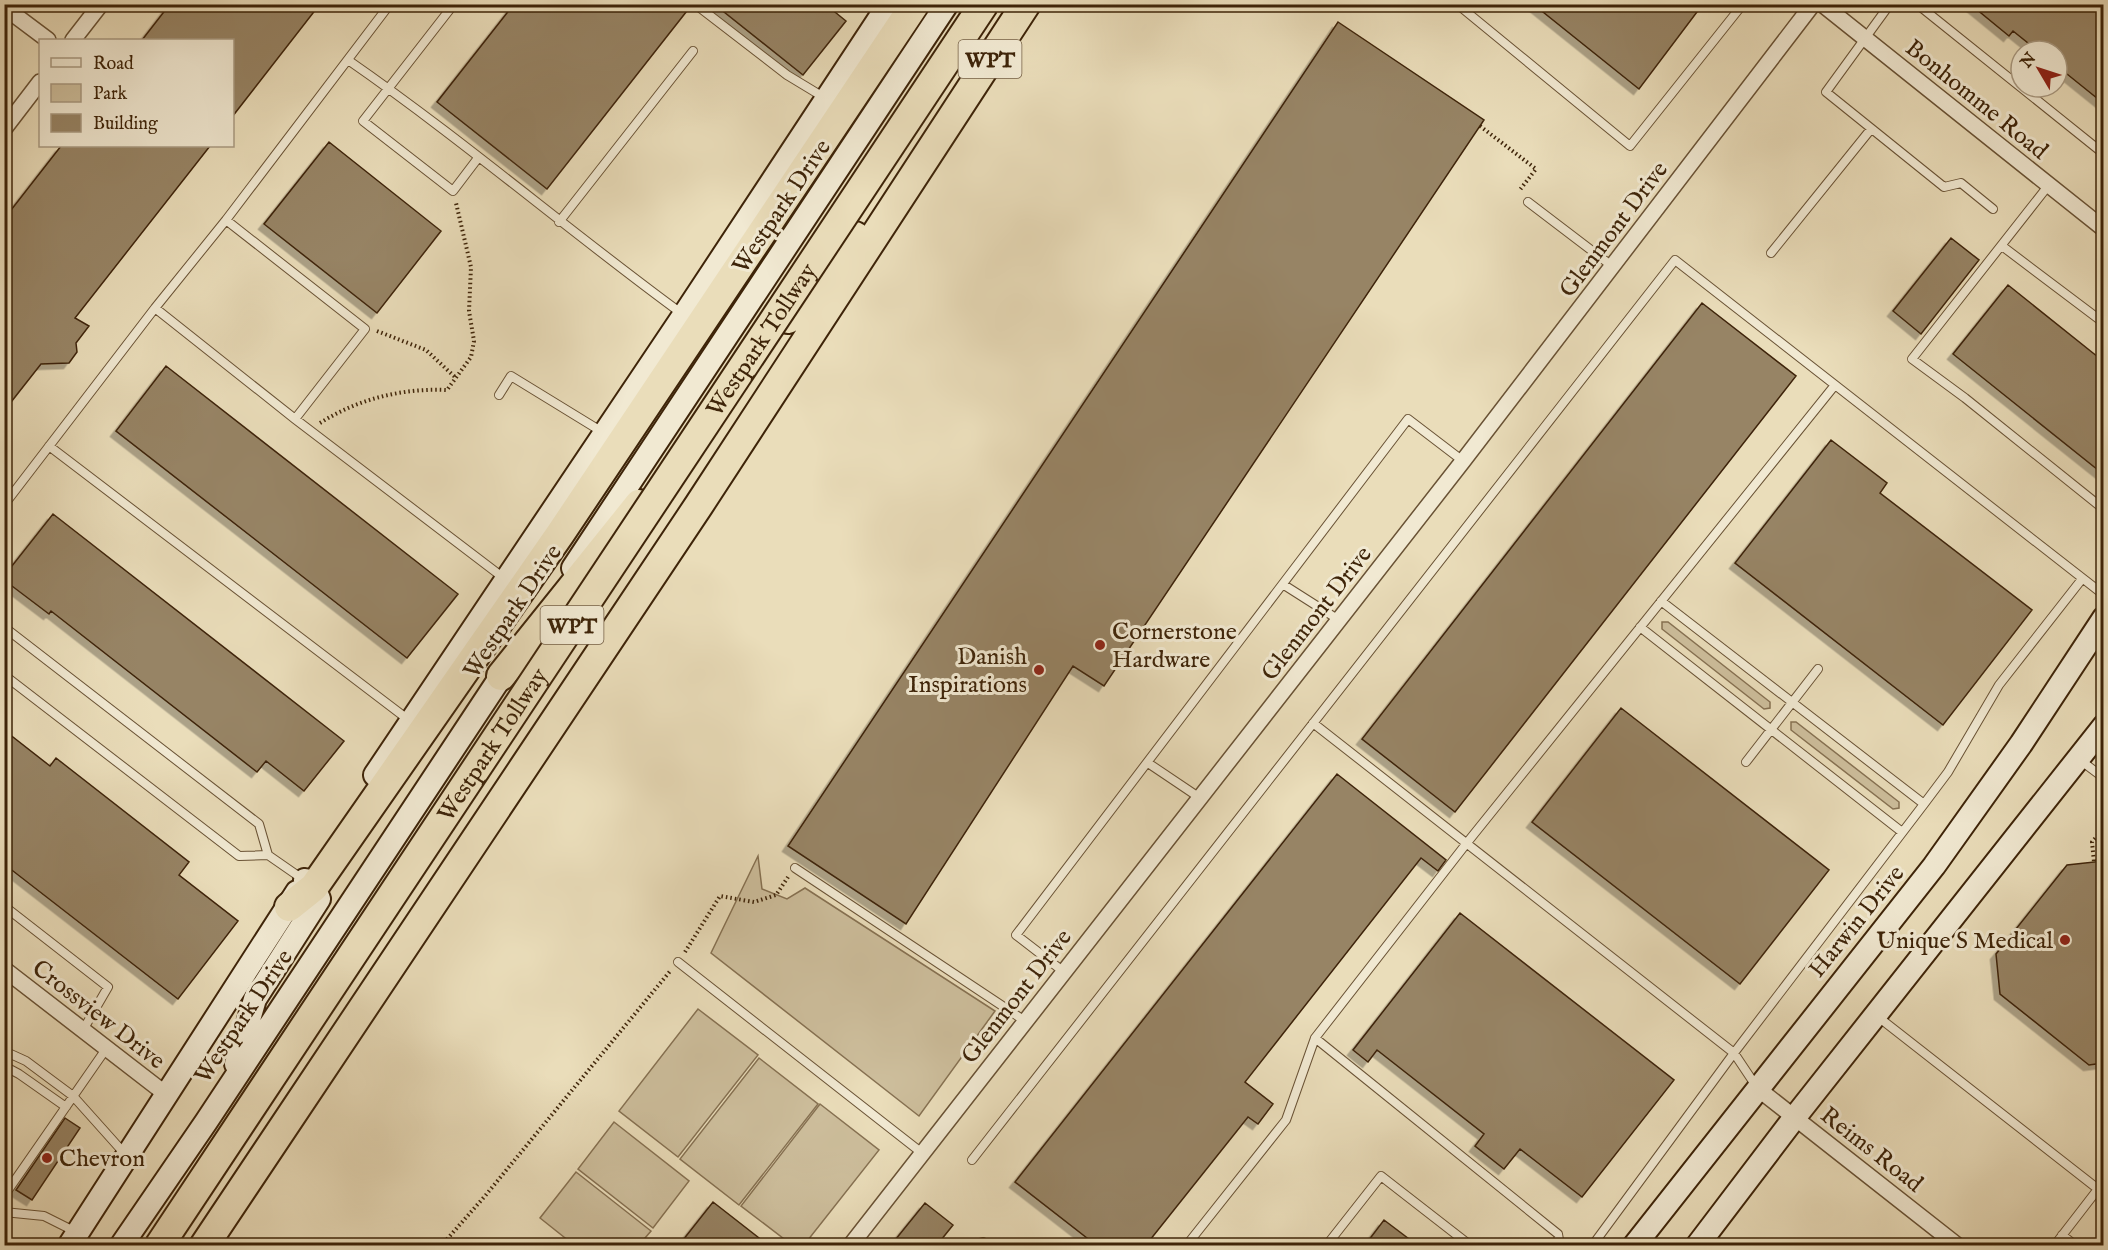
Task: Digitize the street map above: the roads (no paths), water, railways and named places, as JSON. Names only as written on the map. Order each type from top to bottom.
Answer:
[{"type":"highway","name":"Westpark Tollway","points":[[159,1245],[984,4]]},
{"type":"highway","name":"Westpark Tollway","points":[[204,1245],[699,505],[1026,4]]},
{"type":"highway","points":[[288,907],[309,884],[560,534],[894,5]]},
{"type":"highway","points":[[501,676],[954,113]]},
{"type":"main road","name":"Westpark Drive","points":[[121,1245],[229,1086],[947,4]]},
{"type":"main road","name":"Westpark Drive","points":[[309,884],[411,722],[827,98],[894,5]]},
{"type":"main road","name":"Harwin Drive","points":[[1634,1245],[1964,825],[2021,744],[2103,618]]},
{"type":"main road","points":[[1697,1245],[2103,726]]},
{"type":"main road","points":[[229,1086],[255,999],[319,899],[309,884]]},
{"type":"main road","name":"Westpark Drive","points":[[74,1239],[288,907]]},
{"type":"street","points":[[74,39],[101,4]]},
{"type":"street","name":"Glenmont Drive","points":[[850,1245],[1463,461],[1813,4]]},
{"type":"street","name":"Bonhomme Road","points":[[1822,4],[2103,229]]},
{"type":"street","points":[[4,7],[47,39]]},
{"type":"street","points":[[4,129],[39,83]]},
{"type":"street","name":"Crossview Drive","points":[[4,969],[167,1095]]},
{"type":"street","name":"Reims Road","points":[[1757,1088],[1958,1245]]},
{"type":"lane","points":[[4,505],[155,308],[226,220],[390,4]]},
{"type":"lane","points":[[454,4],[363,121],[453,191],[478,158]]},
{"type":"lane","points":[[695,4],[787,75],[827,98]]},
{"type":"lane","points":[[1457,4],[1630,146],[1743,4]]},
{"type":"lane","points":[[1890,4],[1826,92],[1944,187],[1961,183],[1993,209]]},
{"type":"lane","points":[[1917,4],[2103,154]]},
{"type":"lane","points":[[559,222],[693,51]]},
{"type":"lane","points":[[348,60],[388,88],[559,222],[684,315]]},
{"type":"lane","points":[[1771,253],[1871,129]]},
{"type":"lane","points":[[2048,186],[1912,359],[2103,506]]},
{"type":"lane","points":[[1528,202],[1613,266]]},
{"type":"lane","points":[[226,220],[364,329],[295,419]]},
{"type":"lane","points":[[2002,246],[2103,323]]},
{"type":"lane","points":[[972,1160],[1674,260],[2103,595]]},
{"type":"lane","points":[[155,308],[309,430],[507,579]]},
{"type":"lane","points":[[499,395],[512,376],[605,433]]},
{"type":"lane","points":[[1186,1245],[1286,1120],[1315,1038],[1466,844],[1835,385]]},
{"type":"lane","points":[[1064,972],[1016,935],[1408,419],[1463,461]]},
{"type":"lane","points":[[49,446],[411,722]]},
{"type":"lane","points":[[1592,1245],[1734,1053],[1879,866],[1948,772],[1999,685],[2082,579]]},
{"type":"lane","points":[[1284,585],[1339,620]]},
{"type":"lane","points":[[1661,602],[1924,804]]},
{"type":"lane","points":[[4,627],[259,824],[268,855]]},
{"type":"lane","points":[[1640,627],[1902,832]]},
{"type":"lane","points":[[1746,762],[1818,669]]},
{"type":"lane","points":[[4,675],[239,856],[268,855],[309,884]]},
{"type":"lane","points":[[1313,723],[1734,1053],[1757,1088]]},
{"type":"lane","points":[[2079,759],[2103,778]]},
{"type":"lane","points":[[1148,763],[1200,798]]},
{"type":"lane","points":[[795,868],[1025,1021]]},
{"type":"lane","points":[[4,906],[108,987],[83,1030]]},
{"type":"lane","points":[[678,962],[922,1153]]},
{"type":"lane","points":[[1875,1016],[2098,1189],[2054,1245]]},
{"type":"lane","points":[[1315,1038],[1558,1234],[1560,1245]]},
{"type":"lane","points":[[4,1196],[106,1049]]},
{"type":"lane","points":[[4,1051],[26,1061],[74,1095],[127,1156]]},
{"type":"lane","points":[[4,1066],[20,1074],[66,1107]]},
{"type":"lane","points":[[1326,1245],[1381,1176],[1471,1245]]},
{"type":"lane","points":[[4,1212],[44,1216],[74,1239]]},
{"type":"lane","points":[[2062,1235],[2076,1245]]},
{"type":"lane","points":[[969,1245],[983,1242],[988,1245]]},
{"type":"place","name":"Cornerstone Hardware","points":[[1100,645]]},
{"type":"place","name":"Danish Inspirations","points":[[1039,670]]},
{"type":"place","name":"Unique S Medical","points":[[2065,940]]},
{"type":"place","name":"Chevron","points":[[47,1158]]}]
